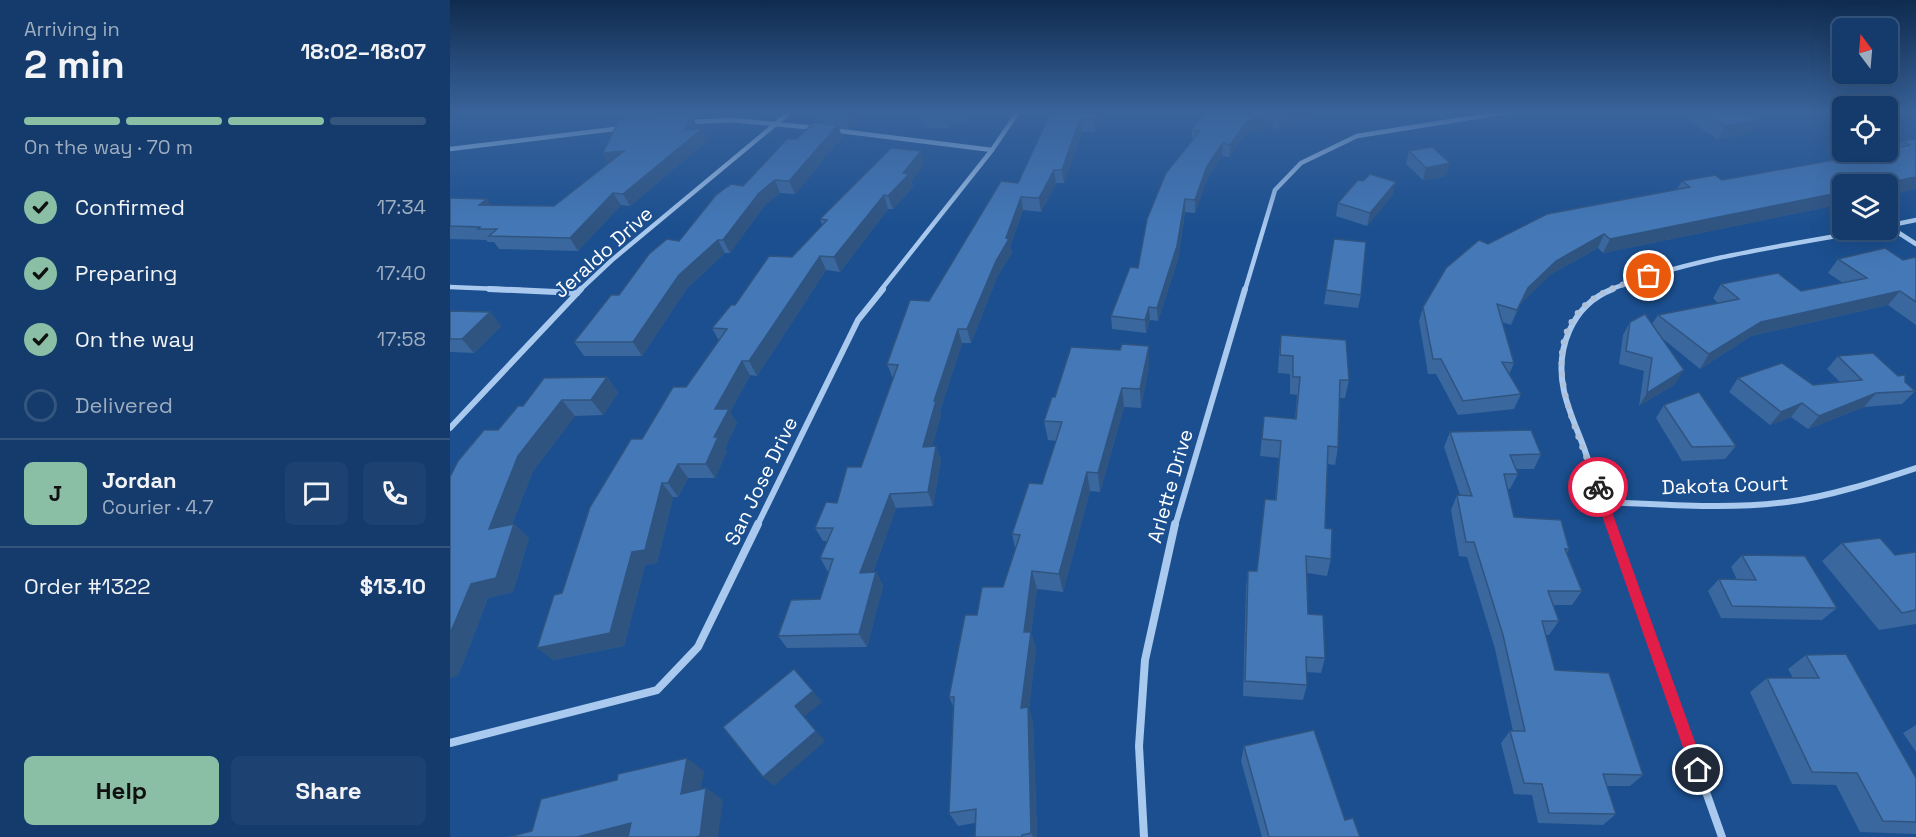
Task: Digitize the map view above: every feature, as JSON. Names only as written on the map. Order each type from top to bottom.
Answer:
[{"type":"street","name":"Jeraldo Drive","points":[[450,428],[577,293],[612,260],[743,151]]},
{"type":"street","name":"San Jose Drive","points":[[450,743],[657,690],[698,647],[858,320],[991,151]]},
{"type":"street","name":"Arlette Drive","points":[[1144,837],[1139,746],[1145,660],[1170,541],[1275,190],[1301,162],[1325,151]]},
{"type":"street","points":[[1898,224],[1916,220]]},
{"type":"street","points":[[1898,233],[1916,244]]},
{"type":"street","points":[[1722,837],[1564,392],[1560,360],[1568,328],[1589,302],[1626,283],[1672,269],[1832,237]]},
{"type":"street","points":[[450,287],[577,293]]},
{"type":"street","name":"Dakota Court","points":[[1603,502],[1707,505],[1787,502],[1862,486],[1916,468]]},
{"type":"building","points":[[624,151],[675,151],[623,194],[613,193],[570,238],[489,236],[497,229],[450,226],[450,198],[487,199],[479,205],[554,206]]},
{"type":"building","points":[[776,151],[815,151],[789,181],[775,180],[759,193],[723,240],[718,240],[679,275],[633,342],[574,342],[611,295],[619,295],[649,254],[667,239],[679,241],[716,195],[731,184],[743,186]]},
{"type":"building","points":[[888,151],[921,151],[903,173],[909,174],[888,196],[884,195],[834,257],[820,256],[749,361],[742,361],[715,409],[729,409],[714,437],[718,437],[706,464],[678,464],[668,483],[662,483],[645,550],[632,552],[610,633],[537,648],[554,595],[562,593],[590,507],[631,439],[642,439],[673,387],[686,387],[727,329],[712,328],[731,305],[735,305],[769,256],[792,257],[827,220],[820,219]]},
{"type":"building","points":[[1033,151],[1069,151],[1062,170],[1054,170],[1039,198],[1021,197],[1006,238],[1009,239],[996,261],[967,329],[958,329],[934,401],[936,401],[923,447],[936,446],[928,492],[890,494],[860,573],[876,572],[859,634],[778,636],[791,600],[820,599],[833,559],[820,558],[833,528],[815,528],[826,502],[837,503],[847,467],[861,467],[898,365],[887,364],[910,300],[929,301],[1001,181],[1018,183]]},
{"type":"building","points":[[1184,151],[1217,151],[1207,166],[1195,200],[1185,199],[1177,246],[1157,308],[1149,307],[1145,320],[1111,316],[1130,267],[1138,268],[1147,219],[1166,173]]},
{"type":"building","points":[[1409,151],[1437,151],[1450,163],[1426,168]]},
{"type":"building","points":[[1898,151],[1916,151],[1916,177],[1898,180],[1898,174],[1832,174],[1832,194],[1610,239],[1604,234],[1556,261],[1528,288],[1517,310],[1497,304],[1514,363],[1502,362],[1521,394],[1463,401],[1441,359],[1433,359],[1423,307],[1446,268],[1479,240],[1488,244],[1547,214],[1690,187],[1682,181],[1715,175],[1722,180],[1832,160],[1898,162]]},
{"type":"building","points":[[1370,174],[1396,182],[1370,213],[1338,203],[1358,180],[1363,181]]},
{"type":"building","points":[[1334,239],[1366,242],[1361,295],[1326,290]]},
{"type":"building","points":[[1885,248],[1903,260],[1916,257],[1916,302],[1900,291],[1761,322],[1709,354],[1658,315],[1739,299],[1721,284],[1778,273],[1801,291],[1867,278],[1838,259]]},
{"type":"building","points":[[450,311],[490,312],[462,339],[450,339]]},
{"type":"building","points":[[1645,314],[1684,370],[1647,393],[1652,358],[1626,351],[1630,322]]},
{"type":"building","points":[[1281,335],[1346,340],[1349,380],[1340,380],[1338,447],[1328,446],[1325,528],[1332,529],[1331,559],[1306,556],[1308,614],[1323,615],[1325,658],[1306,657],[1307,685],[1245,681],[1248,571],[1257,571],[1265,499],[1276,500],[1281,441],[1262,439],[1264,416],[1296,419],[1300,377],[1293,377],[1293,356],[1280,355]]},
{"type":"building","points":[[1122,344],[1149,346],[1140,389],[1122,388],[1098,473],[1087,472],[1059,574],[1032,571],[1024,632],[1031,632],[1021,708],[1028,707],[1031,833],[1022,835],[1022,837],[975,837],[976,809],[949,813],[954,697],[949,697],[965,615],[977,615],[982,587],[1003,587],[1020,535],[1012,534],[1029,483],[1042,484],[1062,422],[1044,421],[1052,397],[1055,397],[1071,347],[1120,350]]},
{"type":"building","points":[[1873,353],[1898,376],[1905,375],[1905,382],[1915,391],[1876,393],[1819,416],[1802,403],[1781,412],[1738,378],[1782,363],[1813,385],[1862,380],[1838,356]]},
{"type":"building","points":[[607,377],[591,400],[562,400],[518,456],[489,529],[514,524],[496,578],[471,584],[450,634],[450,477],[458,461],[484,430],[498,430],[518,406],[523,406],[544,378]]},
{"type":"building","points":[[1699,392],[1736,446],[1692,447],[1664,405]]},
{"type":"building","points":[[1531,430],[1541,454],[1510,455],[1518,474],[1504,474],[1514,517],[1561,520],[1569,549],[1565,549],[1582,591],[1548,591],[1559,621],[1542,621],[1555,670],[1609,673],[1643,775],[1603,774],[1616,814],[1549,813],[1542,784],[1524,783],[1510,731],[1525,731],[1503,635],[1474,542],[1466,542],[1457,495],[1472,496],[1450,432]]},
{"type":"building","points":[[1880,538],[1895,555],[1916,552],[1916,610],[1902,613],[1842,543]]},
{"type":"building","points":[[1742,555],[1805,556],[1837,608],[1732,606],[1719,579],[1756,580]]},
{"type":"building","points":[[1846,654],[1916,778],[1916,822],[1883,821],[1857,773],[1812,772],[1767,678],[1819,678],[1806,655]]},
{"type":"building","points":[[794,669],[813,691],[795,706],[816,731],[763,777],[723,727]]},
{"type":"building","points":[[1314,730],[1345,820],[1353,818],[1360,837],[1269,837],[1244,746]]},
{"type":"building","points":[[687,758],[681,794],[706,788],[700,836],[628,837],[631,823],[577,837],[509,837],[532,831],[541,799],[617,780],[618,774]]},
{"type":"way so far","points":[[1598,487],[1564,392],[1560,360],[1568,328],[1589,302],[1626,283],[1649,276]]},
{"type":"route","points":[[1598,487],[1698,770]]}]
